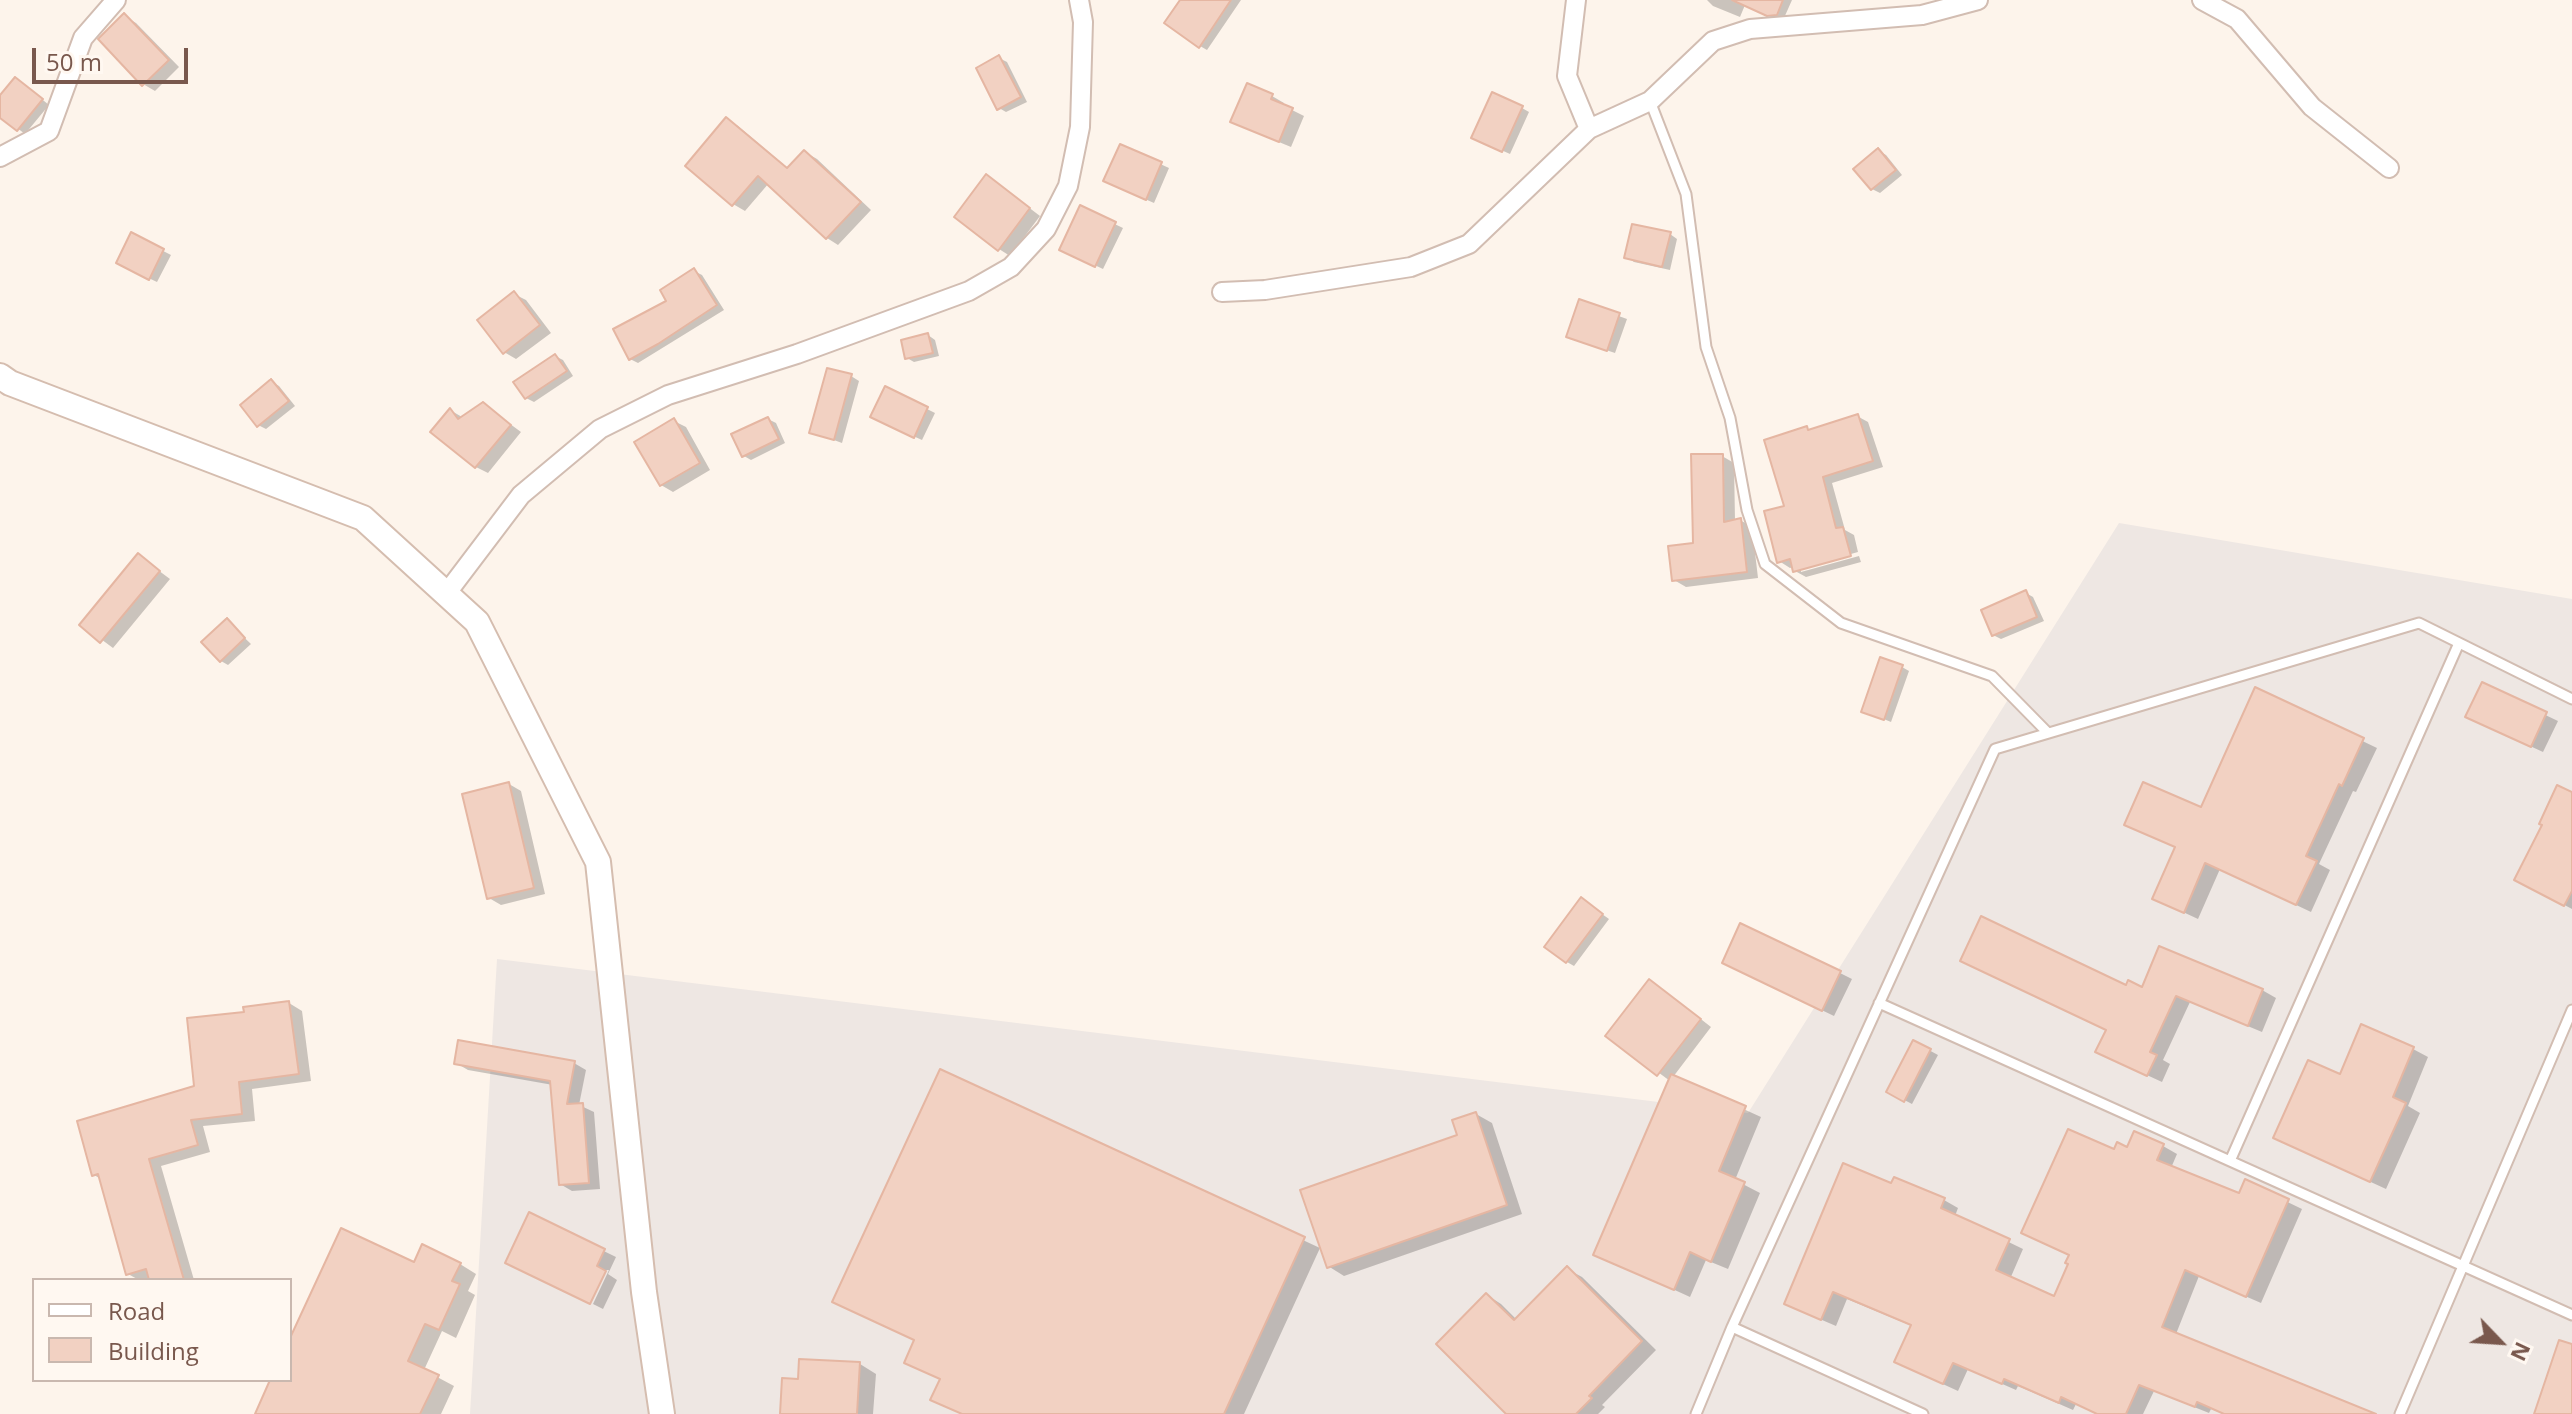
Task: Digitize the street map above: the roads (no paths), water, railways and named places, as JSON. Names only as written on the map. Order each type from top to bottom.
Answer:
[{"type":"street","points":[[0,157],[49,131],[83,38],[116,0]]},
{"type":"street","points":[[446,594],[521,495],[600,429],[668,395],[797,354],[969,291],[1011,267],[1046,229],[1068,186],[1080,127],[1083,22],[1079,0]]},
{"type":"street","points":[[1576,0],[1567,76],[1589,129]]},
{"type":"street","points":[[1222,292],[1265,290],[1411,267],[1469,244],[1589,129],[1650,101],[1713,41],[1750,29],[1922,15],[1978,0]]},
{"type":"street","points":[[2202,0],[2237,19],[2312,107],[2389,168]]},
{"type":"street","points":[[0,376],[10,383],[363,518],[477,622],[598,862],[644,1292],[662,1414]]},
{"type":"lane","points":[[1650,101],[1686,194],[1706,347],[1730,418],[1747,510],[1765,564],[1841,623],[1992,676],[2048,733]]},
{"type":"lane","points":[[1696,1414],[1732,1327],[1995,749],[2419,623],[2572,699]]},
{"type":"lane","points":[[2230,1161],[2459,643]]},
{"type":"lane","points":[[1879,1003],[2572,1315]]},
{"type":"lane","points":[[2400,1414],[2572,1010]]},
{"type":"lane","points":[[1732,1327],[1923,1414]]}]
